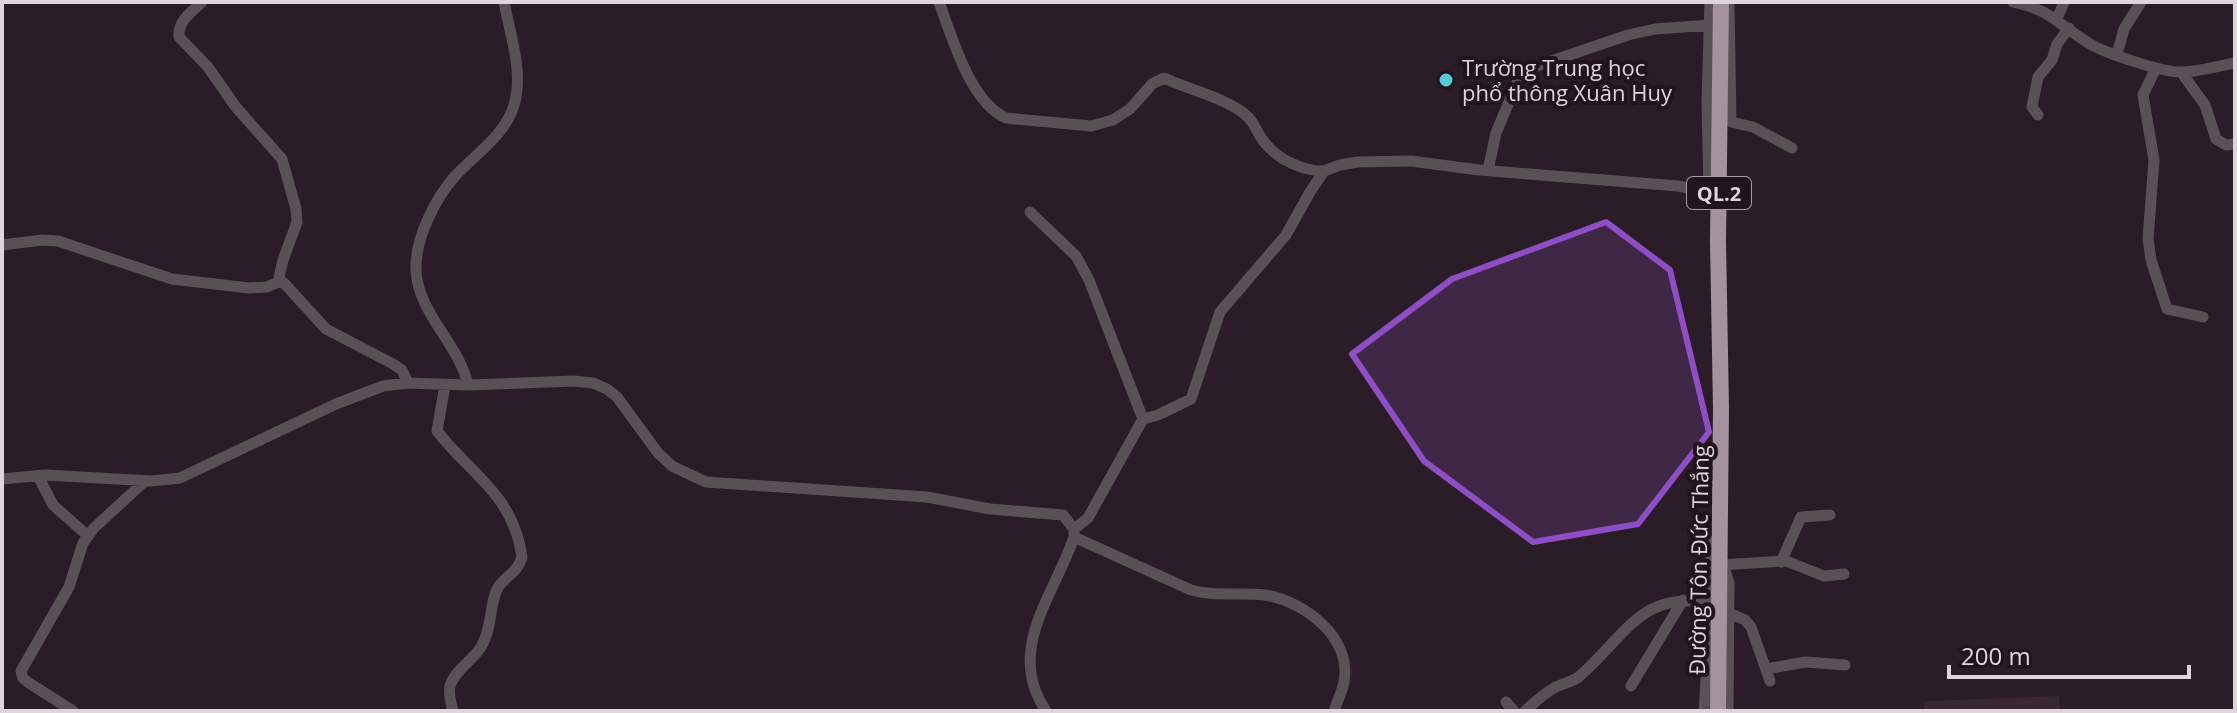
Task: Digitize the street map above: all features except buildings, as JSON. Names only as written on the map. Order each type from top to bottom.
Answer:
[{"type":"highway","name":"QL.2","points":[[1714,193],[1720,10]]},
{"type":"highway","name":"Đường Tôn Đức Thắng","points":[[1714,193],[1721,384],[1718,711]]},
{"type":"street","points":[[202,2],[179,26],[179,37],[208,67],[252,127],[275,149],[287,172],[297,222],[278,282]]},
{"type":"street","points":[[468,385],[462,367],[419,292],[415,266],[421,241],[441,196],[453,178],[507,122],[514,106],[518,78],[504,2]]},
{"type":"street","points":[[939,2],[979,97],[998,115],[1019,120],[1091,126],[1113,120],[1130,109],[1152,84],[1164,78],[1232,106],[1248,117],[1265,144],[1291,163],[1307,170],[1324,171],[1347,163],[1411,161],[1678,186],[1714,193]]},
{"type":"street","points":[[1488,170],[1496,133],[1522,71],[1628,35],[1741,2]]},
{"type":"street","points":[[2013,2],[2035,7],[2057,19],[2091,45],[2156,68],[2181,72],[2235,63]]},
{"type":"street","points":[[2057,19],[2064,2]]},
{"type":"street","points":[[2117,54],[2124,29],[2141,2]]},
{"type":"street","points":[[1720,10],[1731,122],[1753,127],[1792,148]]},
{"type":"street","points":[[2038,115],[2032,107],[2038,77],[2052,60],[2059,41],[2069,28]]},
{"type":"street","points":[[2156,68],[2143,95],[2154,160],[2149,251],[2167,309],[2203,317]]},
{"type":"street","points":[[2181,72],[2205,105],[2219,143],[2235,144]]},
{"type":"street","points":[[1046,711],[1030,679],[1031,642],[1074,533],[1088,518],[1143,419],[1191,399],[1220,312],[1286,235],[1324,171]]},
{"type":"street","points":[[1030,212],[1076,256],[1089,280],[1143,419]]},
{"type":"street","points":[[2,245],[58,241],[172,279],[249,288],[284,283],[326,329],[393,364],[402,370],[408,383]]},
{"type":"street","points":[[2,479],[76,475],[145,481],[180,478],[370,389],[408,383],[593,383],[617,397],[658,453],[672,466],[706,482],[927,497],[1007,511],[1058,514],[1069,520],[1074,533],[1157,577],[1191,590],[1206,594],[1276,597],[1296,605],[1319,620],[1331,635],[1343,663],[1344,679],[1334,711]]},
{"type":"street","points":[[445,385],[437,431],[475,469],[505,508],[522,557],[513,575],[501,583],[497,591],[490,628],[481,646],[450,684],[453,711]]},
{"type":"street","points":[[38,476],[53,505],[88,536]]},
{"type":"street","points":[[73,711],[29,683],[21,674],[24,664],[69,587],[77,558],[88,536],[145,481]]},
{"type":"street","points":[[1781,562],[1801,517],[1830,515]]},
{"type":"street","points":[[1711,541],[1720,607],[1718,690],[1728,711]]},
{"type":"street","points":[[1720,567],[1781,562],[1824,576],[1844,574]]},
{"type":"street","points":[[1631,686],[1683,600]]},
{"type":"street","points":[[1525,711],[1556,687],[1582,675],[1636,617],[1650,609],[1683,600],[1720,607],[1745,620],[1751,627],[1768,675],[1806,662],[1845,665]]},
{"type":"street","points":[[1704,711],[1718,690],[1720,607]]},
{"type":"highlighted area","points":[[1606,222],[1670,270],[1709,432],[1638,524],[1533,542],[1424,461],[1352,354],[1452,279]]},
{"type":"shaded area","points":[[2059,696],[2060,711],[1925,711],[1924,701]]},
{"type":"place","name":"Trường Trung học phổ thông Xuân Huy","points":[[1446,80]]}]
